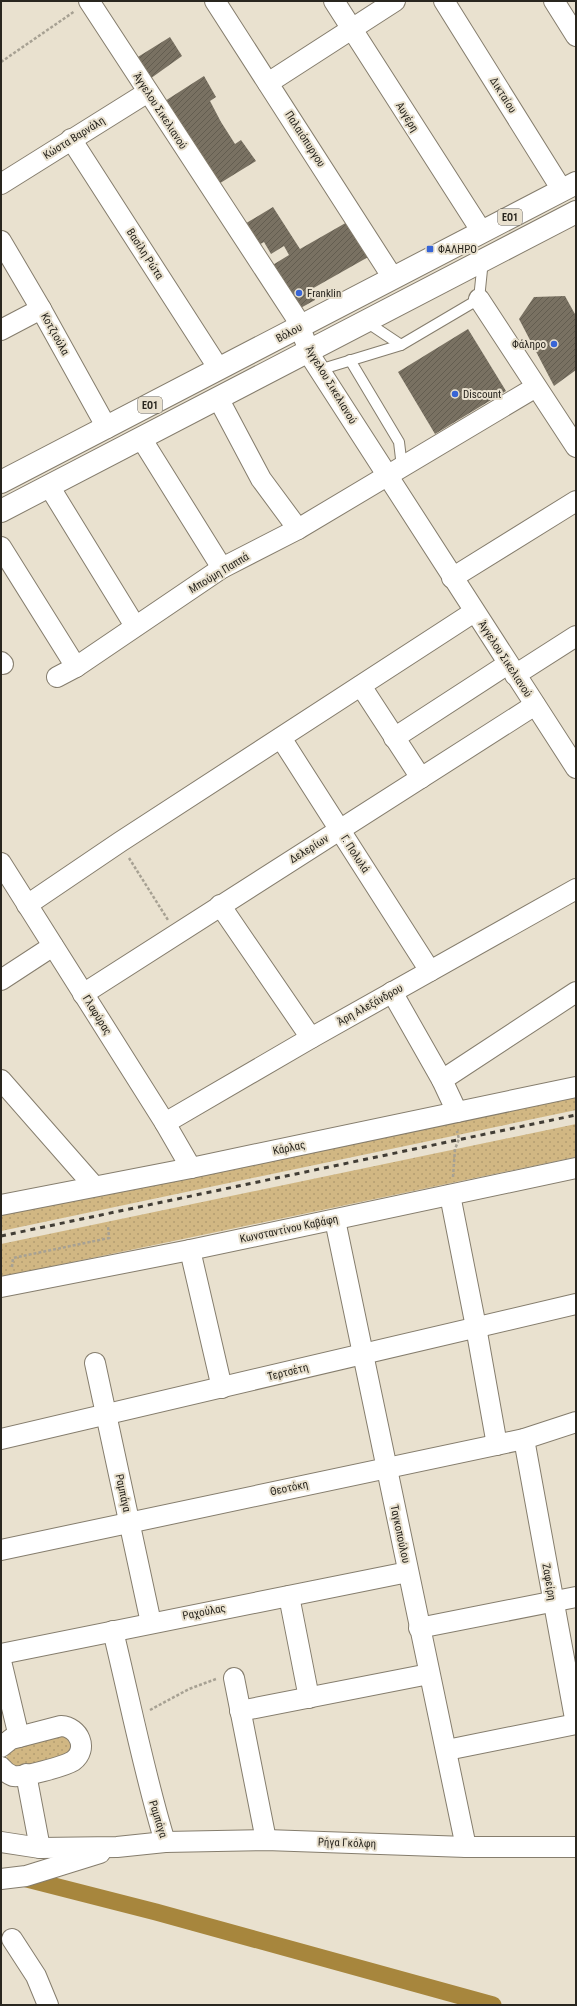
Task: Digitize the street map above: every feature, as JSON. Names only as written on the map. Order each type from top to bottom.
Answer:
[{"type":"main road","name":"Βόλου","points":[[2,480],[107,428],[300,328],[569,186]]},
{"type":"main road","name":"ΕΟ1","points":[[1,511],[576,212]]},
{"type":"street","name":"Άγγελου Σικελιανού","points":[[89,1],[295,316],[308,351],[319,370],[394,472],[452,578],[535,705],[570,745],[576,768]]},
{"type":"street","name":"Παλαιόπυργου","points":[[215,1],[393,278]]},
{"type":"street","name":"Αυγέρη","points":[[334,1],[482,232]]},
{"type":"street","points":[[268,83],[395,1]]},
{"type":"street","name":"Δικταίου","points":[[444,1],[569,186]]},
{"type":"street","points":[[554,1],[576,36]]},
{"type":"street","name":"Κώστα Βαρνάλη","points":[[1,184],[148,92]]},
{"type":"street","name":"Βασίλη Ρώτα","points":[[71,139],[219,369]]},
{"type":"street","name":"Κοτζιούλα","points":[[1,241],[42,309],[107,428]]},
{"type":"street","points":[[479,299],[576,446]]},
{"type":"street","points":[[1,330],[42,309]]},
{"type":"street","name":"Μπούμη Παππά","points":[[57,677],[76,667],[222,568],[298,529],[536,387]]},
{"type":"street","points":[[218,398],[261,479],[298,529]]},
{"type":"street","points":[[141,438],[222,568]]},
{"type":"street","points":[[49,486],[135,626]]},
{"type":"street","points":[[452,578],[576,501]]},
{"type":"street","points":[[1,547],[76,667]]},
{"type":"street","points":[[27,905],[120,842],[474,612]]},
{"type":"street","points":[[394,738],[512,669],[576,636]]},
{"type":"street","points":[[361,686],[420,778]]},
{"type":"street","name":"Δελερίων","points":[[83,994],[535,705]]},
{"type":"street","name":"Γ. Πολυλά","points":[[281,738],[430,971]]},
{"type":"street","name":"Γλαφύρας","points":[[1,863],[165,1123],[191,1168]]},
{"type":"street","name":"Άρη Αλεξάνδρου","points":[[165,1123],[311,1038],[576,889]]},
{"type":"street","points":[[220,905],[311,1038]]},
{"type":"street","points":[[1,980],[53,946]]},
{"type":"street","points":[[392,992],[442,1080],[457,1112]]},
{"type":"street","points":[[442,1080],[576,992]]},
{"type":"street","points":[[1,1080],[94,1186]]},
{"type":"street","name":"Κάρλας","points":[[1,1205],[191,1168],[576,1087]]},
{"type":"street","name":"Κωνσταντίνου Καβάφη","points":[[6,1286],[335,1220],[576,1168]]},
{"type":"street","points":[[450,1195],[497,1444]]},
{"type":"street","name":"Ταγκοπούλου","points":[[335,1220],[419,1628],[447,1750],[466,1848]]},
{"type":"street","points":[[190,1250],[222,1388]]},
{"type":"street","name":"Τερτσέτη","points":[[2,1434],[106,1415],[576,1304]]},
{"type":"street","name":"Ραμπάγα","points":[[95,1362],[151,1623]]},
{"type":"street","name":"Θεοτόκη","points":[[1,1550],[386,1467],[524,1439],[566,1424],[576,1422]]},
{"type":"street","name":"Ζαφείρη","points":[[524,1439],[576,1724]]},
{"type":"street","name":"Ραχούλας","points":[[1,1654],[408,1572]]},
{"type":"street","points":[[289,1596],[309,1698]]},
{"type":"street","points":[[419,1628],[576,1597]]},
{"type":"street","name":"Ραμπάγα","points":[[113,1631],[144,1761],[149,1790],[165,1842]]},
{"type":"street","points":[[1,1661],[19,1736]]},
{"type":"street","points":[[240,1711],[429,1674]]},
{"type":"street","points":[[234,1678],[266,1840]]},
{"type":"street","points":[[447,1750],[576,1724]]},
{"type":"street","points":[[1,1747],[6,1741],[19,1736],[66,1726],[76,1731],[81,1741],[80,1752],[72,1762],[14,1776],[1,1767]]},
{"type":"street","points":[[26,1774],[40,1848]]},
{"type":"street","name":"Ρήγα Γκόλφη","points":[[118,1847],[165,1842],[266,1840],[466,1848],[576,1847]]},
{"type":"street","points":[[1,1842],[40,1848],[118,1847]]},
{"type":"street","points":[[1,1879],[26,1876],[118,1847]]},
{"type":"street","points":[[12,1939],[36,1976],[48,2005]]},
{"type":"lane","points":[[319,370],[401,344],[479,299],[483,260]]},
{"type":"lane","points":[[365,322],[401,344]]},
{"type":"lane","points":[[350,360],[400,442],[394,472]]},
{"type":"path","points":[[1,62],[89,1]]},
{"type":"path","points":[[120,842],[176,934]]},
{"type":"path","points":[[450,1195],[455,1149],[459,1139],[457,1112]]},
{"type":"path","points":[[6,1286],[13,1258],[109,1238],[108,1226]]},
{"type":"path","points":[[133,1713],[148,1711],[189,1689],[217,1678],[234,1678]]},
{"type":"shaded area","points":[[576,1093],[576,1110],[1,1231],[1,1210]]},
{"type":"shaded area","points":[[576,1124],[576,1157],[1,1277],[1,1244]]},
{"type":"shaded area","points":[[58,1735],[71,1737],[73,1751],[59,1758],[18,1767],[14,1767],[6,1759],[11,1747]]},
{"type":"building","points":[[170,37],[182,56],[147,81],[133,60]]},
{"type":"building","points":[[204,76],[216,97],[210,101],[221,122],[235,144],[241,140],[256,161],[217,185],[165,101]]},
{"type":"building","points":[[273,207],[300,249],[349,221],[370,256],[310,290],[315,300],[297,310],[271,266],[289,255],[284,246],[271,254],[264,242],[257,246],[243,225]]},
{"type":"building","name":"Φάληρο","points":[[565,296],[576,316],[576,370],[554,386],[519,319],[534,297]]},
{"type":"building","points":[[468,329],[506,391],[435,434],[398,372]]},
{"type":"waterway","points":[[15,1876],[156,1912],[493,2005]]},
{"type":"railway","points":[[1,1236],[576,1115]]},
{"type":"place","name":"ΦΑΛΗΡΟ","points":[[430,249]]},
{"type":"place","name":"Franklin","points":[[299,293]]},
{"type":"place","name":"Φάληρο","points":[[554,344]]},
{"type":"place","name":"Discount","points":[[455,394]]}]
